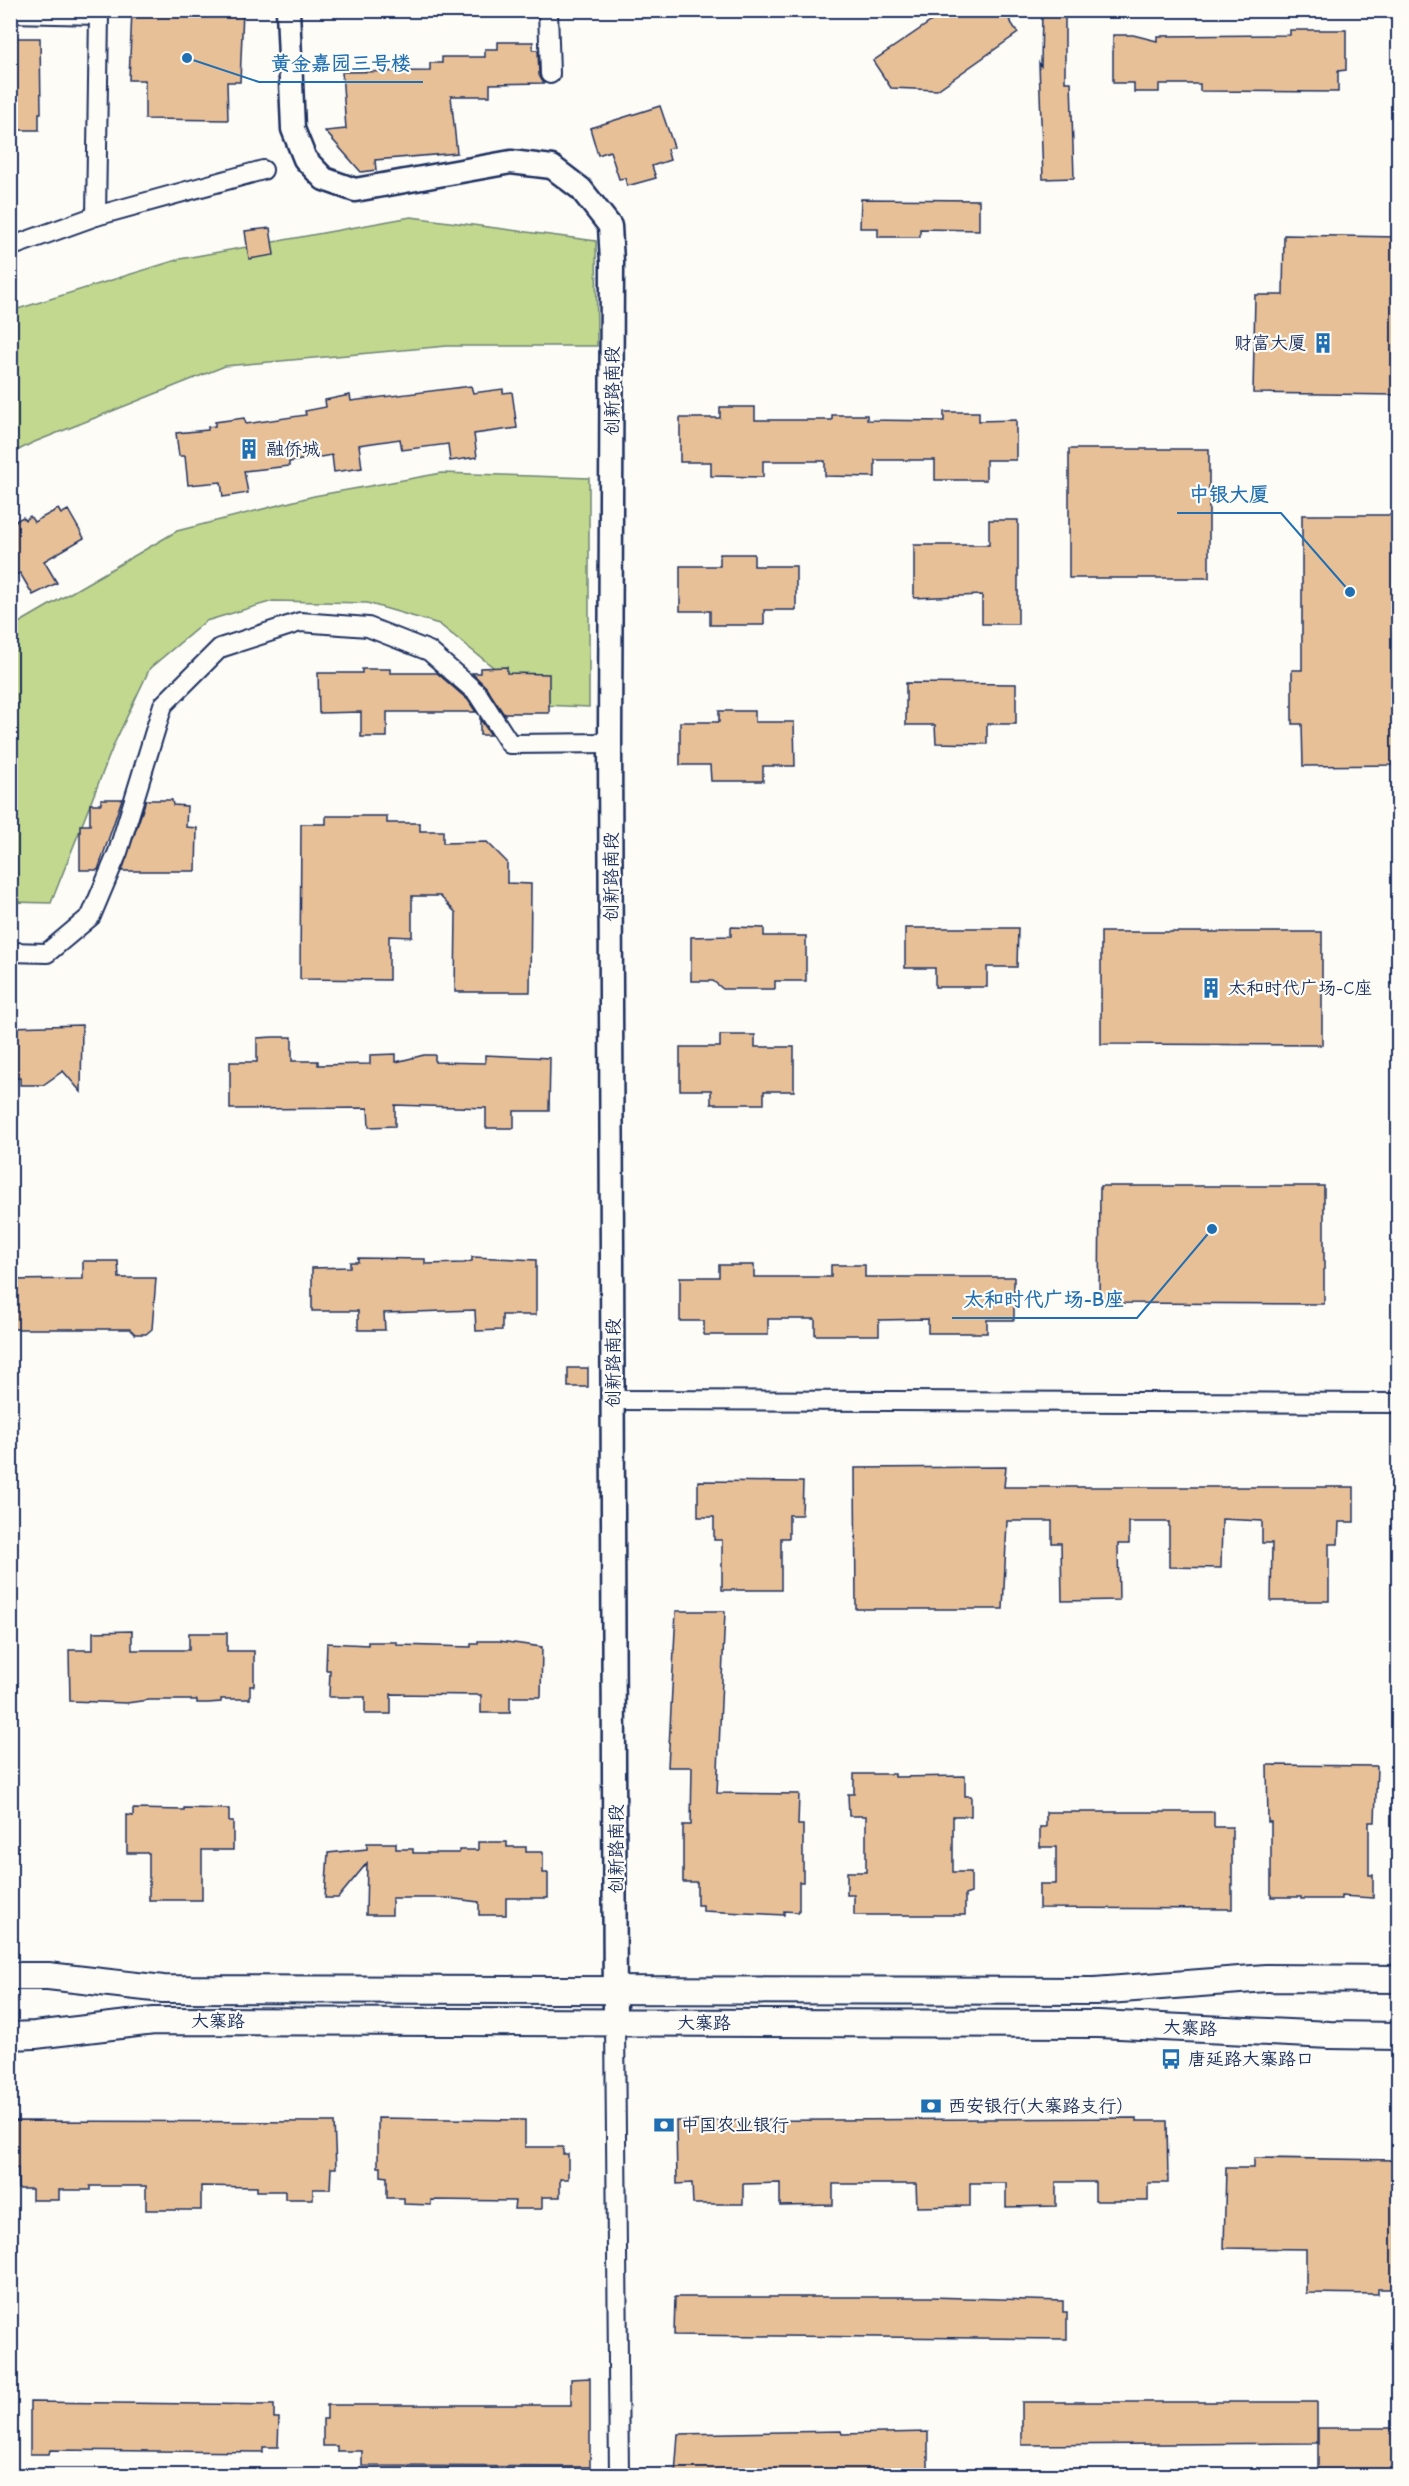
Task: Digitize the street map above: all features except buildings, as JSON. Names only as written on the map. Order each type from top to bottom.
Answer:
[{"type":"main road","name":"大寨路","points":[[10,1976],[48,1976],[163,1989],[616,1990],[1095,1991],[1266,1978],[1398,1979]]},
{"type":"main road","name":"大寨路","points":[[10,2036],[35,2036],[154,2021],[1098,2024],[1330,2036],[1398,2036]]},
{"type":"street","name":"创新路南段","points":[[288,10],[293,129],[305,159],[324,179],[355,190],[511,162],[552,167],[581,189],[610,226],[612,262],[610,743],[615,2023]]},
{"type":"street","points":[[549,10],[550,74]]},
{"type":"street","points":[[10,13],[99,13],[96,216]]},
{"type":"street","points":[[10,247],[96,216],[263,170]]},
{"type":"street","points":[[10,952],[47,952],[91,916],[118,852],[164,705],[220,648],[300,622],[368,627],[429,651],[477,693],[510,744],[610,743]]},
{"type":"street","points":[[614,1400],[1398,1403]]},
{"type":"street","points":[[615,2023],[619,2475]]},
{"type":"green space","points":[[411,217],[596,241],[597,346],[447,346],[225,366],[32,443],[11,454],[11,311],[180,259]]},
{"type":"green space","points":[[442,473],[589,478],[589,707],[518,704],[498,671],[439,624],[367,603],[273,601],[206,621],[150,668],[114,744],[51,903],[11,902],[10,628],[177,531],[314,496]]},
{"type":"place","name":"黄金嘉园三号楼","points":[[187,58]]},
{"type":"place","name":"财富大厦","points":[[1323,343]]},
{"type":"place","name":"融侨城","points":[[249,449]]},
{"type":"place","name":"中银大厦","points":[[1350,592]]},
{"type":"place","name":"太和时代广场-C座","points":[[1211,988]]},
{"type":"place","name":"太和时代广场-B座","points":[[1212,1229]]},
{"type":"place","name":"唐延路大寨路口","points":[[1171,2059]]},
{"type":"place","name":"西安银行(大寨路支行)","points":[[931,2106]]},
{"type":"place","name":"中国农业银行","points":[[664,2125]]}]
